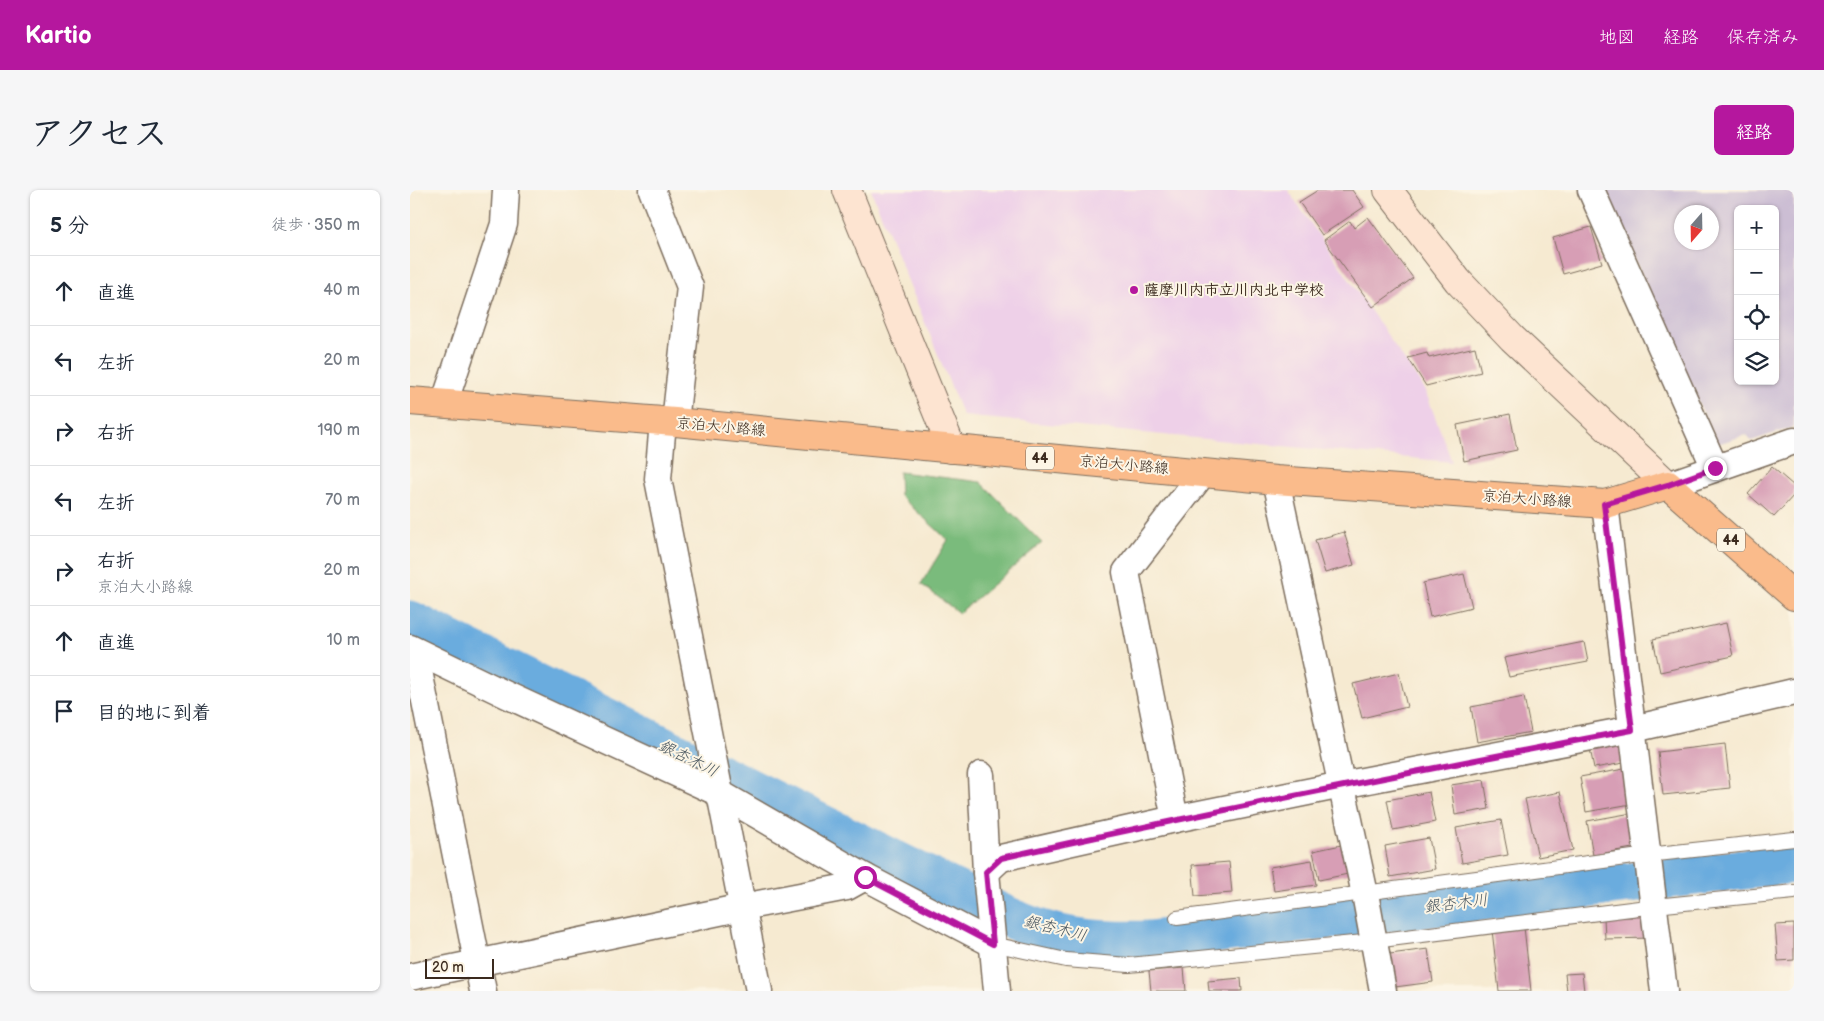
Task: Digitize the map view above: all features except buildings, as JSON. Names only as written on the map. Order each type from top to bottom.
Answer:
[{"type":"main road","name":"京泊大小路線","points":[[410,401],[669,422],[1276,480],[1604,504],[1668,485]]},
{"type":"main road","name":"44","points":[[1668,485],[1794,596]]},
{"type":"street","points":[[444,404],[504,224],[506,190]]},
{"type":"street","points":[[652,190],[690,287],[658,479],[759,991]]},
{"type":"street","points":[[847,190],[952,449]]},
{"type":"street","points":[[1388,190],[1458,281],[1512,338],[1668,485],[1794,440]]},
{"type":"street","points":[[1592,190],[1715,468]]},
{"type":"street","points":[[1175,819],[1126,572],[1203,473]]},
{"type":"street","points":[[1276,480],[1366,896],[1383,991]]},
{"type":"street","points":[[1604,504],[1664,991]]},
{"type":"street","points":[[413,650],[419,713],[483,991]]},
{"type":"street","points":[[413,650],[507,695],[720,787],[865,877],[992,939]]},
{"type":"street","points":[[987,880],[1001,858],[1175,819],[1342,785],[1632,730],[1794,692]]},
{"type":"street","points":[[982,775],[987,880],[997,991]]},
{"type":"street","points":[[410,978],[743,906],[847,887],[865,877]]},
{"type":"lane","points":[[1177,918],[1366,896],[1794,839]]},
{"type":"lane","points":[[992,939],[1066,960],[1129,965],[1373,937],[1654,900],[1794,892]]},
{"type":"shaded area","name":"薩摩川内市立川内北中学校","points":[[871,190],[1288,190],[1425,390],[1452,462],[963,416]]},
{"type":"shaded area","points":[[1604,190],[1794,190],[1794,427],[1751,441],[1746,435],[1717,444]]},
{"type":"green space","points":[[899,472],[981,482],[1042,543],[959,613],[921,584],[948,540],[900,496]]},
{"type":"waterway","name":"銀杏木川","points":[[410,621],[1001,914],[1042,930],[1072,937],[1103,941],[1149,941],[1794,863]]},
{"type":"place","name":"薩摩川内市立川内北中学校","points":[[1134,290]]},
{"type":"route","points":[[865,877],[993,944],[986,872],[1001,858],[1175,819],[1342,785],[1632,730],[1604,504],[1668,485],[1715,468]]}]
